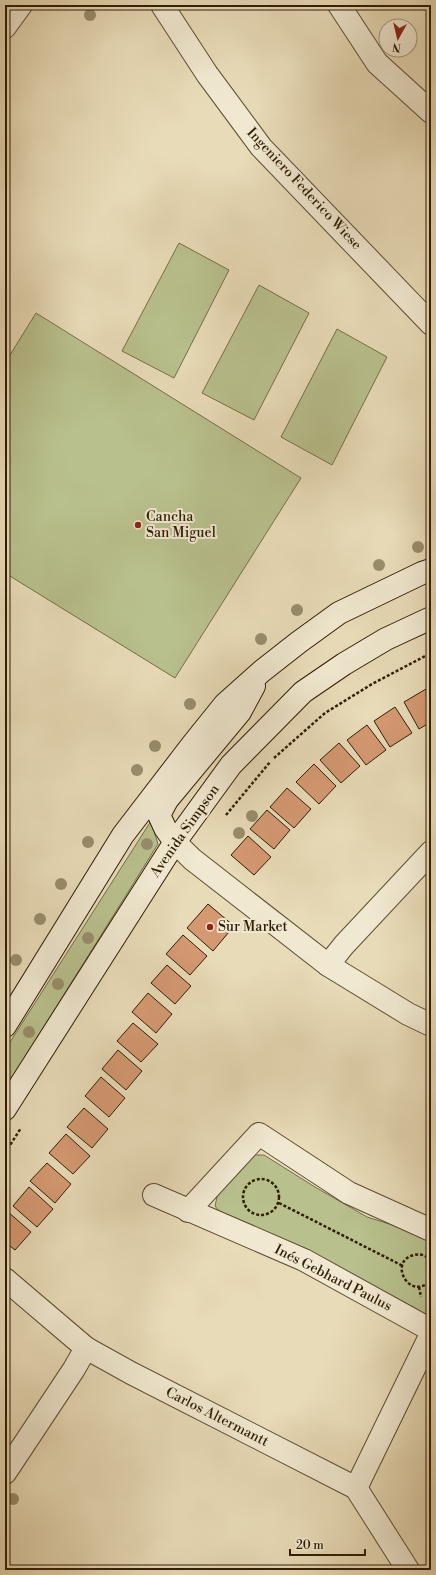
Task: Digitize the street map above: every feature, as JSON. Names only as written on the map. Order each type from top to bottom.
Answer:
[{"type":"street","points":[[5,27],[22,5]]},
{"type":"street","name":"Ingeniero Federico Wiese","points":[[162,5],[207,74],[261,148],[431,324]]},
{"type":"street","points":[[339,5],[377,63],[431,112]]},
{"type":"street","points":[[5,1026],[123,835],[225,704],[262,670],[339,614],[431,570]]},
{"type":"street","name":"Avenida Simpson","points":[[5,1109],[175,842],[232,765],[302,692],[368,650],[431,618]]},
{"type":"street","points":[[262,670],[240,712],[167,800],[160,815],[165,828],[175,842],[192,860],[328,965],[408,1014],[431,1025]]},
{"type":"street","points":[[328,965],[350,939],[431,852]]},
{"type":"street","points":[[188,1211],[259,1134],[349,1193],[431,1230]]},
{"type":"street","name":"Inés Gebhard Paulus","points":[[154,1196],[304,1260],[431,1330]]},
{"type":"street","name":"Carlos Altermantt","points":[[5,1279],[86,1348],[131,1373],[356,1488]]},
{"type":"street","points":[[408,1570],[356,1488],[431,1334]]},
{"type":"street","points":[[5,1473],[74,1369],[86,1348]]},
{"type":"path","points":[[261,1178],[272,1182],[279,1191],[279,1203],[271,1212],[259,1215],[254,1213],[248,1210],[243,1199],[246,1187],[249,1182],[261,1178]]},
{"type":"path","points":[[279,1203],[402,1266]]},
{"type":"path","points":[[431,1261],[426,1256],[414,1255],[405,1261],[402,1266],[403,1276],[409,1284],[419,1287],[424,1286],[431,1280]]},
{"type":"green space","points":[[179,243],[229,270],[174,378],[122,351]]},
{"type":"green space","points":[[259,285],[309,313],[254,420],[202,393]]},
{"type":"green space","name":"Cancha San Miguel","points":[[36,313],[301,478],[175,678],[5,573],[5,363]]},
{"type":"green space","points":[[337,329],[387,357],[332,465],[281,437]]},
{"type":"green space","points":[[151,821],[158,844],[5,1089],[5,1050]]},
{"type":"green space","points":[[251,1155],[264,1155],[367,1217],[431,1237],[431,1315],[424,1316],[304,1248],[222,1215],[215,1206],[218,1193]]},
{"type":"building","points":[[426,689],[431,699],[431,722],[419,729],[404,702]]},
{"type":"building","points":[[395,707],[412,733],[390,747],[374,721]]},
{"type":"building","points":[[367,725],[386,750],[366,765],[347,740]]},
{"type":"building","points":[[339,743],[360,766],[341,783],[320,760]]},
{"type":"building","points":[[314,764],[336,786],[319,804],[296,782]]},
{"type":"building","points":[[287,788],[311,809],[294,828],[270,807]]},
{"type":"building","points":[[267,810],[290,830],[274,849],[250,829]]},
{"type":"building","points":[[248,836],[271,857],[254,875],[231,855]]},
{"type":"building","name":"Sur Market","points":[[208,904],[234,926],[213,951],[187,928]]},
{"type":"building","points":[[183,935],[207,956],[190,975],[166,954]]},
{"type":"building","points":[[167,965],[191,986],[175,1004],[151,983]]},
{"type":"building","points":[[148,993],[172,1014],[156,1033],[132,1012]]},
{"type":"building","points":[[133,1023],[158,1044],[141,1062],[117,1041]]},
{"type":"building","points":[[118,1050],[142,1071],[126,1090],[102,1069]]},
{"type":"building","points":[[101,1077],[125,1098],[109,1117],[85,1096]]},
{"type":"building","points":[[84,1108],[108,1129],[92,1148],[67,1127]]},
{"type":"building","points":[[66,1134],[90,1156],[73,1174],[49,1153]]},
{"type":"building","points":[[47,1163],[71,1184],[55,1203],[30,1181]]},
{"type":"building","points":[[29,1187],[53,1209],[37,1227],[13,1206]]},
{"type":"building","points":[[7,1211],[31,1232],[15,1250],[5,1242],[5,1213]]},
{"type":"place","name":"Cancha San Miguel","points":[[138,525]]},
{"type":"place","name":"Sur Market","points":[[210,927]]}]
